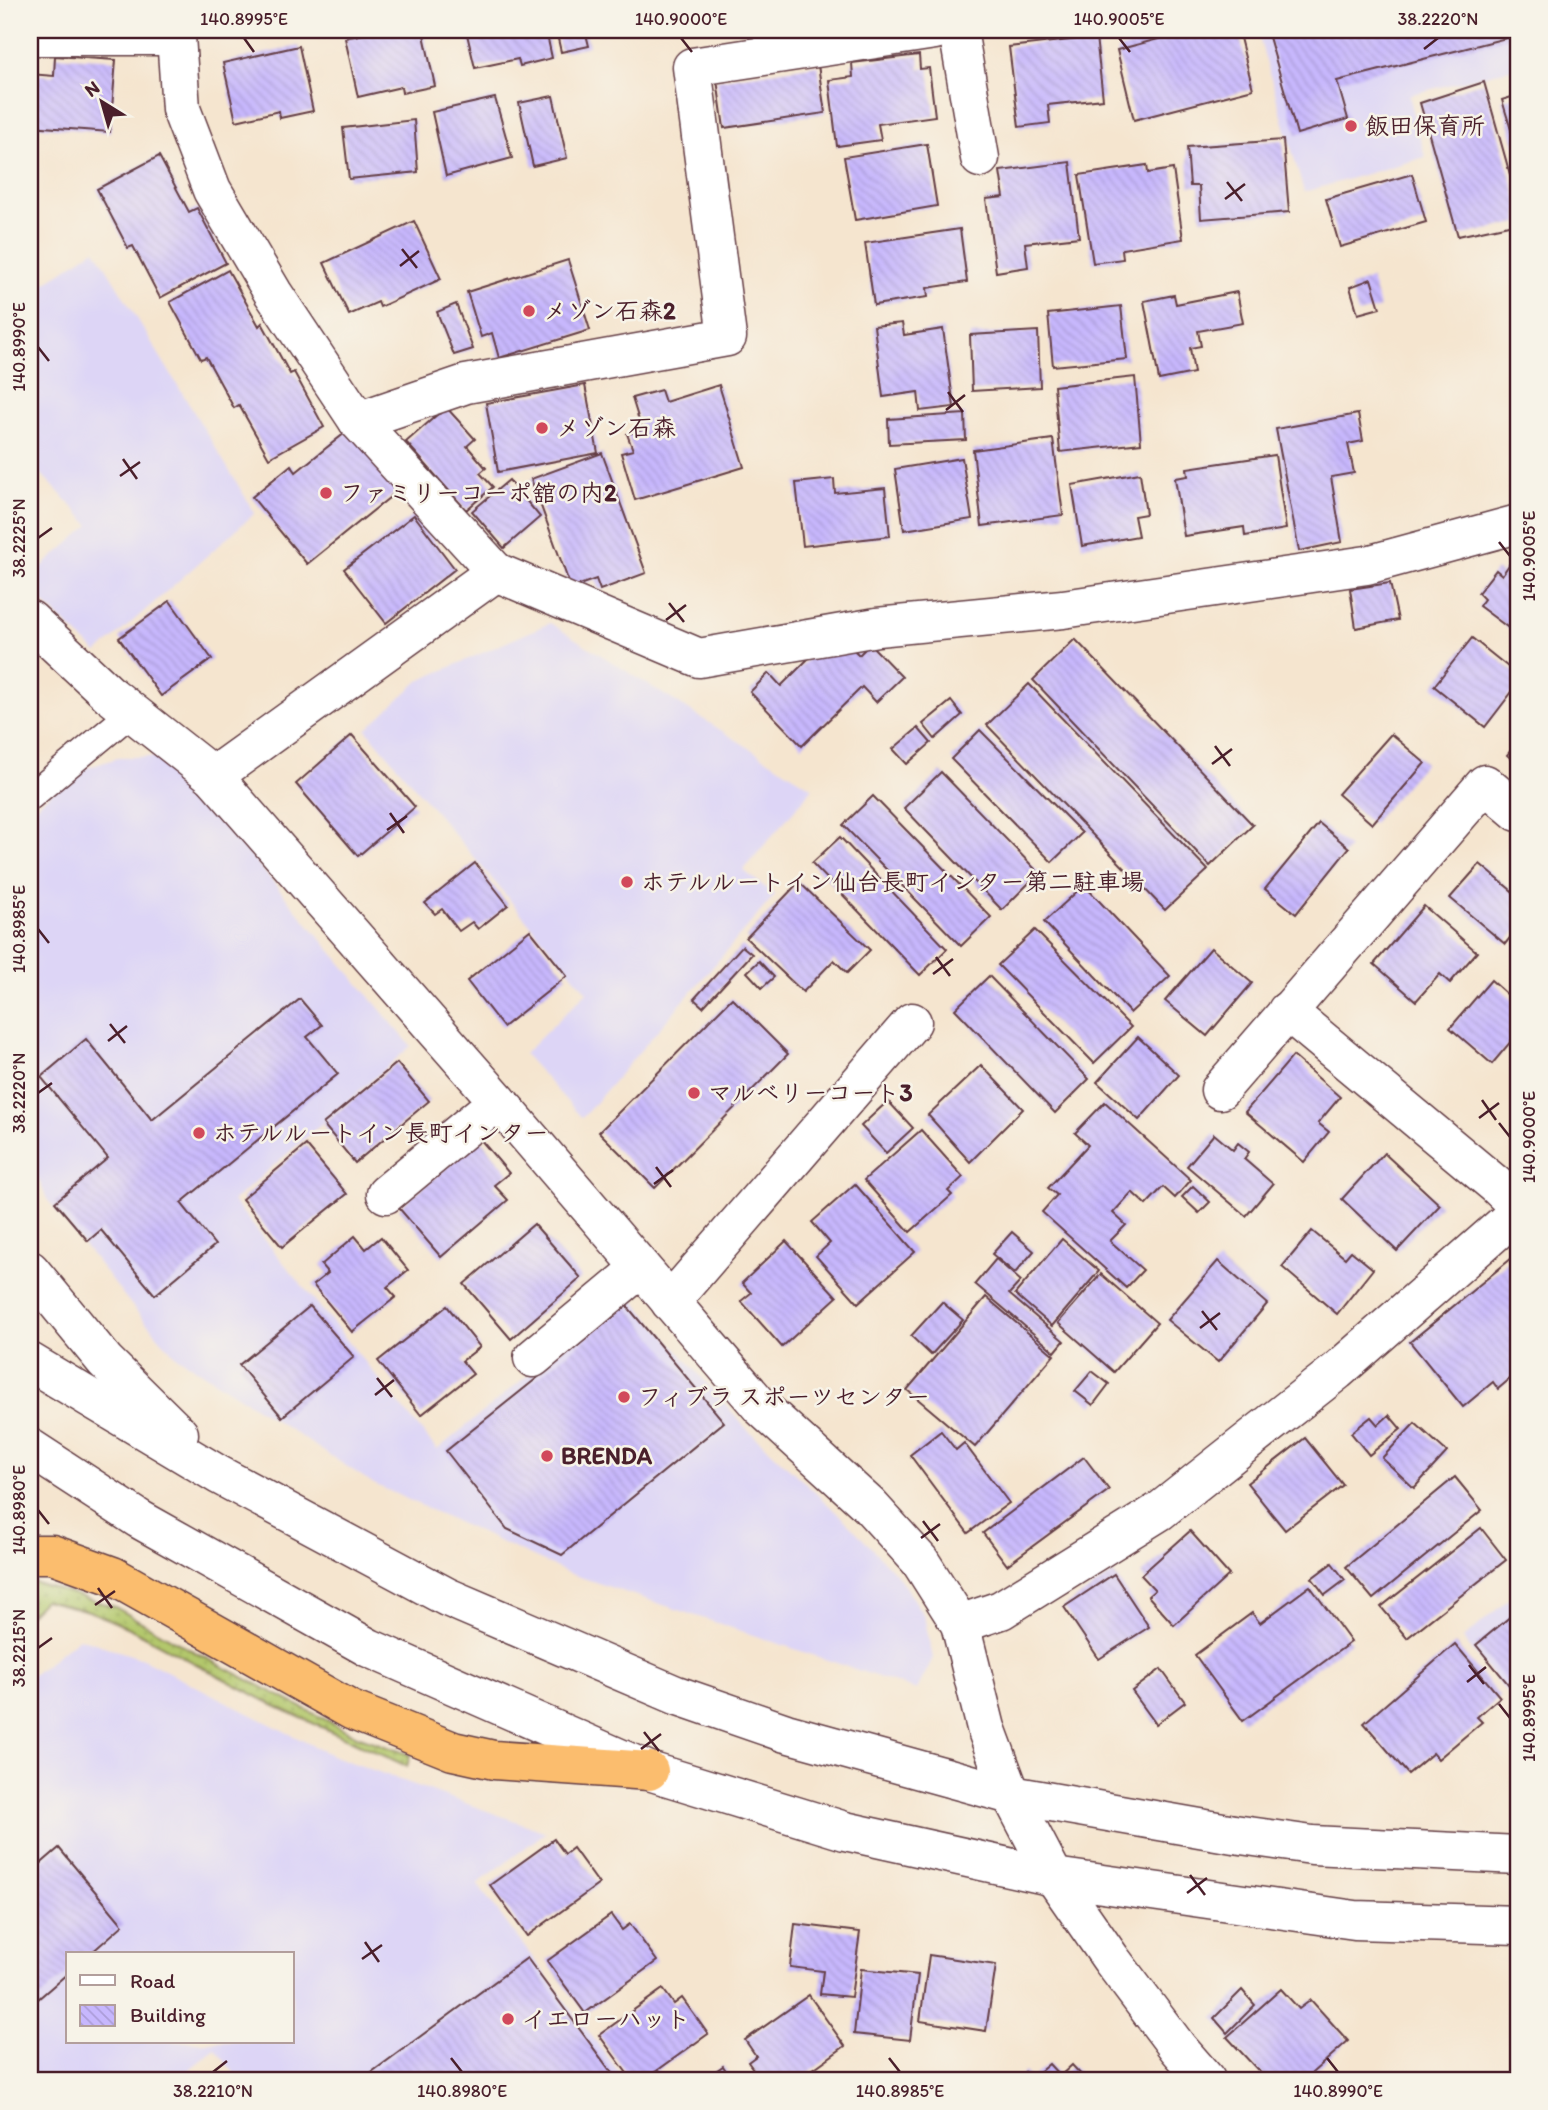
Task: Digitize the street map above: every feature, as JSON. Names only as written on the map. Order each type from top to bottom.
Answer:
[{"type":"highway","points":[[30,1553],[52,1554],[113,1576],[351,1710],[453,1751],[494,1760],[649,1771]]},
{"type":"street","points":[[358,421],[466,384],[727,337],[692,67],[935,30]]},
{"type":"street","points":[[958,30],[980,158]]},
{"type":"street","points":[[30,36],[177,33],[181,109],[212,190],[273,293],[358,421],[496,572],[699,658],[877,628],[1063,609],[1367,565],[1518,524]]},
{"type":"street","points":[[213,776],[496,572]]},
{"type":"street","points":[[30,620],[132,712],[213,776],[761,1407],[870,1506],[920,1561],[960,1624],[986,1728],[1011,1795],[1054,1877],[1119,1970],[1178,2048],[1206,2080]]},
{"type":"street","points":[[1220,1090],[1485,785],[1518,812]]},
{"type":"street","points":[[1287,1011],[1518,1206]]},
{"type":"street","points":[[670,1302],[912,1022]]},
{"type":"street","points":[[387,1194],[498,1101]]},
{"type":"street","points":[[960,1624],[1001,1610],[1160,1511],[1337,1371],[1518,1212]]},
{"type":"street","points":[[533,1358],[641,1268]]},
{"type":"street","points":[[30,1270],[105,1361],[219,1475]]},
{"type":"street","points":[[30,1363],[219,1475],[447,1597],[676,1695],[786,1733],[1011,1795],[1234,1834],[1312,1845],[1518,1855]]},
{"type":"street","points":[[30,1448],[139,1519],[369,1648],[649,1771],[845,1831],[1054,1877],[1355,1920],[1518,1925]]},
{"type":"lane","points":[[30,797],[132,712]]},
{"type":"shaded area","name":"飯田保育所","points":[[1257,30],[1518,30],[1518,67],[1409,95],[1425,157],[1304,192]]},
{"type":"shaded area","points":[[95,249],[255,513],[97,653],[30,590],[30,577],[90,525],[30,462],[30,294]]},
{"type":"shaded area","name":"ホテルルートイン仙台長町インター第二駐車場","points":[[550,623],[813,788],[743,870],[775,895],[582,1118],[524,1054],[587,992],[366,729],[419,681]]},
{"type":"shaded area","points":[[121,757],[168,757],[411,1046],[233,1201],[437,1450],[628,1293],[745,1427],[850,1525],[898,1576],[924,1616],[933,1658],[917,1690],[568,1573],[374,1484],[175,1355],[137,1312],[47,1199],[30,1159],[30,811],[77,771]]},
{"type":"shaded area","points":[[1518,1591],[1518,1707],[1463,1639]]},
{"type":"shaded area","points":[[79,1638],[143,1659],[331,1755],[546,1832],[477,1884],[625,2080],[240,2080],[215,2049],[176,2080],[30,2080],[30,1677]]},
{"type":"green space","points":[[30,1581],[115,1607],[191,1650],[357,1736],[410,1755],[407,1766],[273,1705],[131,1629],[89,1611],[44,1600],[30,1614]]},
{"type":"building","points":[[382,30],[423,30],[435,86],[402,93],[401,87],[358,97],[345,38]]},
{"type":"building","points":[[466,30],[546,30],[552,58],[520,66],[518,59],[475,68]]},
{"type":"building","points":[[556,30],[585,30],[589,46],[561,52]]},
{"type":"building","points":[[1192,30],[1238,30],[1253,89],[1134,120],[1117,50]]},
{"type":"building","points":[[1267,30],[1518,30],[1518,35],[1337,81],[1348,119],[1297,134]]},
{"type":"building","points":[[1096,37],[1103,99],[1048,105],[1050,123],[1019,127],[1009,47]]},
{"type":"building","points":[[299,46],[313,111],[280,118],[279,111],[236,121],[223,63]]},
{"type":"building","points":[[919,55],[920,69],[929,68],[935,116],[878,124],[881,140],[837,146],[829,80],[853,77],[852,63]]},
{"type":"building","points":[[55,56],[116,60],[110,132],[30,126],[30,74],[54,76]]},
{"type":"building","points":[[818,65],[825,113],[724,128],[717,80]]},
{"type":"building","points":[[1484,82],[1518,203],[1518,223],[1458,236],[1420,103]]},
{"type":"building","points":[[1518,95],[1518,153],[1502,100]]},
{"type":"building","points":[[553,96],[567,158],[533,166],[519,103]]},
{"type":"building","points":[[495,98],[512,158],[446,176],[432,112]]},
{"type":"building","points":[[414,120],[418,172],[349,179],[343,128]]},
{"type":"building","points":[[1283,140],[1289,212],[1201,219],[1199,186],[1190,186],[1187,147]]},
{"type":"building","points":[[927,144],[937,206],[855,220],[844,157]]},
{"type":"building","points":[[159,156],[189,212],[197,208],[226,263],[160,298],[133,246],[128,248],[97,189]]},
{"type":"building","points":[[1070,162],[1079,237],[1025,243],[1028,267],[996,272],[986,199],[1004,197],[1000,171]]},
{"type":"building","points":[[1147,165],[1148,173],[1173,169],[1183,239],[1122,249],[1123,259],[1093,263],[1079,175]]},
{"type":"building","points":[[1412,174],[1426,222],[1340,247],[1326,199]]},
{"type":"building","points":[[414,221],[441,279],[380,307],[378,302],[349,315],[324,263]]},
{"type":"building","points":[[960,229],[967,282],[927,288],[928,297],[874,305],[865,243]]},
{"type":"building","name":"メゾン石森2","points":[[568,260],[590,330],[499,358],[492,333],[481,337],[467,292]]},
{"type":"building","points":[[228,270],[290,374],[294,372],[324,427],[269,458],[239,405],[234,408],[206,357],[201,359],[170,302]]},
{"type":"building","points":[[1371,279],[1380,308],[1358,314],[1350,287]]},
{"type":"building","points":[[1237,292],[1243,323],[1198,331],[1201,346],[1190,348],[1194,373],[1159,380],[1144,301],[1174,295],[1176,304]]},
{"type":"building","points":[[456,304],[473,349],[454,355],[437,312]]},
{"type":"building","points":[[1121,306],[1127,359],[1053,366],[1048,314]]},
{"type":"building","points":[[902,323],[904,335],[943,329],[954,407],[920,411],[918,392],[883,397],[874,326]]},
{"type":"building","points":[[1038,331],[1040,387],[972,391],[970,335]]},
{"type":"building","points":[[1135,377],[1141,443],[1060,452],[1054,386]]},
{"type":"building","name":"メゾン石森","points":[[585,385],[598,453],[498,472],[486,403]]},
{"type":"building","points":[[719,385],[744,467],[635,500],[621,453],[633,450],[627,434],[642,430],[632,398],[661,390],[665,402]]},
{"type":"building","points":[[446,407],[475,439],[467,446],[486,468],[480,473],[493,487],[466,510],[406,442]]},
{"type":"building","points":[[965,414],[966,440],[889,444],[888,419]]},
{"type":"building","points":[[1358,414],[1363,441],[1348,444],[1354,473],[1331,477],[1342,542],[1299,551],[1276,429]]},
{"type":"building","name":"ファミリーコーポ舘の内2","points":[[350,429],[400,489],[307,564],[252,497],[291,465],[296,472]]},
{"type":"building","points":[[1053,439],[1063,515],[982,526],[973,450]]},
{"type":"building","points":[[602,453],[646,573],[600,590],[596,579],[571,588],[531,479]]},
{"type":"building","points":[[1275,455],[1286,529],[1245,536],[1244,527],[1184,536],[1175,478],[1188,476],[1187,468]]},
{"type":"building","points":[[962,458],[972,519],[904,530],[895,469]]},
{"type":"building","points":[[1140,473],[1146,514],[1134,516],[1138,536],[1082,546],[1072,485]]},
{"type":"building","points":[[834,479],[835,493],[885,488],[890,536],[803,546],[796,483]]},
{"type":"building","points":[[509,480],[540,517],[504,548],[472,511]]},
{"type":"building","points":[[414,515],[455,569],[386,623],[344,569]]},
{"type":"building","points":[[1509,565],[1518,572],[1518,635],[1479,606],[1484,599],[1478,593],[1496,570],[1502,575]]},
{"type":"building","points":[[1390,583],[1398,620],[1356,628],[1350,589]]},
{"type":"building","points":[[170,601],[212,659],[161,696],[119,638]]},
{"type":"building","points":[[1472,638],[1518,675],[1518,684],[1485,727],[1434,686]]},
{"type":"building","points":[[1075,639],[1253,825],[1210,866],[1033,680]]},
{"type":"building","points":[[870,644],[902,677],[876,702],[862,687],[802,746],[750,692],[769,673],[781,686],[809,658],[851,647],[859,655]]},
{"type":"building","points":[[1029,684],[1208,870],[1165,910],[987,725]]},
{"type":"building","points":[[951,701],[962,715],[935,739],[923,724]]},
{"type":"building","points":[[918,728],[931,743],[907,764],[893,749]]},
{"type":"building","points":[[980,730],[1082,833],[1052,862],[951,759]]},
{"type":"building","points":[[1391,734],[1425,763],[1372,824],[1338,794]]},
{"type":"building","points":[[352,735],[415,807],[358,856],[296,784]]},
{"type":"building","points":[[1518,742],[1518,765],[1507,755]]},
{"type":"building","points":[[941,772],[1039,873],[1002,910],[904,808]]},
{"type":"building","points":[[873,796],[991,917],[961,946],[843,825]]},
{"type":"building","points":[[1319,823],[1349,848],[1296,914],[1265,889]]},
{"type":"building","points":[[840,837],[947,949],[920,975],[812,863]]},
{"type":"building","points":[[475,863],[508,905],[478,929],[472,922],[459,931],[442,909],[435,914],[425,903]]},
{"type":"building","points":[[1480,864],[1518,896],[1518,928],[1505,944],[1450,898]]},
{"type":"building","points":[[799,882],[870,950],[847,973],[834,960],[803,992],[746,938]]},
{"type":"building","points":[[1084,885],[1170,976],[1130,1013],[1044,922]]},
{"type":"building","points":[[1424,906],[1477,952],[1450,983],[1440,974],[1416,1001],[1374,964]]},
{"type":"building","points":[[530,930],[567,976],[503,1027],[467,981]]},
{"type":"building","points":[[1035,930],[1131,1027],[1094,1063],[998,965]]},
{"type":"building","points":[[742,946],[752,954],[703,1007],[694,999]]},
{"type":"building","points":[[1211,948],[1252,983],[1207,1036],[1165,1001]]},
{"type":"building","points":[[759,961],[774,977],[762,988],[747,972]]},
{"type":"building","points":[[989,976],[1089,1079],[1055,1113],[955,1009]]},
{"type":"building","points":[[1491,980],[1518,1004],[1518,1033],[1492,1064],[1450,1028]]},
{"type":"building","name":"マルベリーコート3","points":[[732,998],[788,1054],[655,1188],[599,1132]]},
{"type":"building","points":[[300,999],[322,1025],[307,1037],[338,1074],[181,1203],[215,1245],[155,1295],[101,1230],[88,1241],[55,1202],[108,1158],[41,1077],[86,1039],[152,1120]]},
{"type":"building","points":[[1138,1037],[1179,1075],[1139,1120],[1097,1082]]},
{"type":"building","points":[[1293,1056],[1340,1097],[1318,1123],[1329,1132],[1304,1162],[1245,1112]]},
{"type":"building","points":[[397,1063],[429,1101],[355,1163],[323,1124]]},
{"type":"building","points":[[981,1065],[1023,1109],[970,1162],[928,1115]]},
{"type":"building","points":[[888,1101],[913,1128],[886,1153],[861,1126]]},
{"type":"building","points":[[1105,1102],[1191,1180],[1175,1198],[1163,1187],[1146,1205],[1132,1192],[1113,1213],[1126,1225],[1110,1241],[1143,1270],[1126,1288],[1042,1212],[1057,1195],[1048,1188],[1088,1145],[1075,1133]]},
{"type":"building","points":[[921,1130],[963,1177],[948,1191],[952,1195],[910,1232],[864,1180]]},
{"type":"building","points":[[1214,1134],[1233,1150],[1238,1143],[1249,1152],[1244,1159],[1273,1184],[1246,1216],[1187,1166]]},
{"type":"building","points":[[480,1139],[509,1173],[494,1185],[508,1200],[441,1257],[399,1208]]},
{"type":"building","points":[[306,1145],[347,1194],[282,1247],[242,1199]]},
{"type":"building","points":[[1384,1153],[1440,1205],[1397,1251],[1342,1199]]},
{"type":"building","points":[[855,1184],[915,1252],[858,1303],[816,1256],[830,1243],[812,1222]]},
{"type":"building","points":[[1193,1186],[1210,1202],[1199,1213],[1182,1197]]},
{"type":"building","points":[[534,1224],[581,1278],[511,1339],[464,1284]]},
{"type":"building","points":[[1312,1231],[1345,1258],[1351,1251],[1373,1269],[1337,1314],[1282,1267]]},
{"type":"building","points":[[1012,1232],[1034,1251],[1015,1273],[992,1254]]},
{"type":"building","points":[[355,1236],[366,1249],[381,1237],[408,1270],[387,1287],[396,1297],[352,1332],[313,1285],[328,1273],[321,1265]]},
{"type":"building","points":[[1062,1239],[1099,1271],[1052,1326],[1015,1294]]},
{"type":"building","points":[[786,1241],[837,1297],[782,1347],[741,1301],[751,1293],[742,1283]]},
{"type":"building","points":[[1518,1253],[1518,1372],[1498,1389],[1493,1382],[1463,1407],[1410,1342]]},
{"type":"building","points":[[996,1259],[1021,1281],[1009,1294],[1064,1341],[1055,1352],[975,1284]]},
{"type":"building","points":[[1218,1261],[1267,1304],[1218,1362],[1167,1320]]},
{"type":"building","points":[[1101,1274],[1157,1323],[1114,1372],[1058,1323]]},
{"type":"building","points":[[986,1297],[1054,1355],[975,1447],[907,1390]]},
{"type":"building","points":[[942,1302],[963,1320],[931,1355],[911,1336]]},
{"type":"building","points":[[310,1306],[354,1357],[282,1417],[239,1365]]},
{"type":"building","points":[[447,1306],[480,1347],[462,1361],[473,1374],[421,1415],[378,1361]]},
{"type":"building","points":[[627,1306],[724,1422],[562,1555],[507,1529],[446,1451]]},
{"type":"building","points":[[1092,1371],[1109,1384],[1093,1405],[1075,1391]]},
{"type":"building","points":[[1389,1415],[1401,1429],[1369,1455],[1351,1433],[1371,1417],[1378,1425]]},
{"type":"building","points":[[1415,1423],[1447,1452],[1414,1488],[1382,1458]]},
{"type":"building","points":[[941,1431],[956,1450],[964,1443],[1009,1503],[968,1533],[910,1455]]},
{"type":"building","points":[[1305,1438],[1343,1485],[1285,1530],[1247,1483]]},
{"type":"building","points":[[1084,1457],[1109,1490],[1007,1565],[983,1533]]},
{"type":"building","points":[[1455,1477],[1482,1510],[1373,1599],[1346,1567]]},
{"type":"building","points":[[1481,1528],[1506,1560],[1407,1638],[1381,1607]]},
{"type":"building","points":[[1190,1531],[1229,1575],[1174,1625],[1148,1596],[1155,1590],[1141,1575]]},
{"type":"building","points":[[1332,1563],[1345,1580],[1325,1595],[1312,1578]]},
{"type":"building","points":[[1114,1574],[1149,1627],[1099,1659],[1064,1607]]},
{"type":"building","points":[[1310,1586],[1351,1642],[1243,1721],[1195,1655],[1252,1613],[1260,1623]]},
{"type":"building","points":[[1511,1616],[1518,1624],[1518,1696],[1476,1645]]},
{"type":"building","points":[[1455,1644],[1500,1697],[1477,1717],[1482,1722],[1438,1759],[1433,1753],[1408,1774],[1364,1723]]},
{"type":"building","points":[[1161,1669],[1185,1702],[1156,1724],[1132,1691]]},
{"type":"building","points":[[554,1839],[565,1854],[573,1848],[599,1884],[527,1936],[490,1885]]},
{"type":"building","points":[[59,1848],[123,1925],[92,1952],[66,1952],[66,1975],[30,2006],[30,1873]]},
{"type":"building","points":[[611,1915],[622,1930],[630,1924],[657,1961],[585,2013],[547,1961]]},
{"type":"building","points":[[795,1924],[860,1932],[851,1997],[820,1994],[823,1971],[790,1967]]},
{"type":"building","points":[[929,1955],[996,1965],[986,2031],[920,2021]]},
{"type":"building","name":"イエローハット","points":[[527,1958],[617,2080],[361,2080]]},
{"type":"building","points":[[861,1969],[918,1975],[910,2040],[854,2034]]},
{"type":"building","points":[[663,1989],[674,2004],[682,1998],[708,2034],[644,2080],[632,2080],[599,2035]]},
{"type":"building","points":[[1281,1989],[1299,2009],[1311,2000],[1348,2041],[1304,2080],[1267,2080],[1227,2037]]},
{"type":"building","points":[[1242,1990],[1255,2005],[1227,2033],[1214,2018]]},
{"type":"building","points":[[809,1995],[845,2046],[798,2080],[761,2080],[748,2062],[756,2056],[745,2040]]},
{"type":"building","points":[[1049,2064],[1060,2076],[1072,2065],[1086,2080],[1016,2080],[1025,2072],[1031,2079]]},
{"type":"building","points":[[723,2066],[732,2080],[703,2080]]},
{"type":"place","name":"飯田保育所","points":[[1351,126]]},
{"type":"place","name":"メゾン石森2","points":[[529,311]]},
{"type":"place","name":"メゾン石森","points":[[542,428]]},
{"type":"place","name":"ファミリーコーポ舘の内2","points":[[326,493]]},
{"type":"place","name":"ホテルルートイン仙台長町インター第二駐車場","points":[[627,882]]},
{"type":"place","name":"マルベリーコート3","points":[[694,1093]]},
{"type":"place","name":"ホテルルートイン長町インター","points":[[199,1133]]},
{"type":"place","name":"フィブラ スポーツセンター","points":[[624,1397]]},
{"type":"place","name":"BRENDA","points":[[547,1456]]},
{"type":"place","name":"イエローハット","points":[[508,2019]]}]
